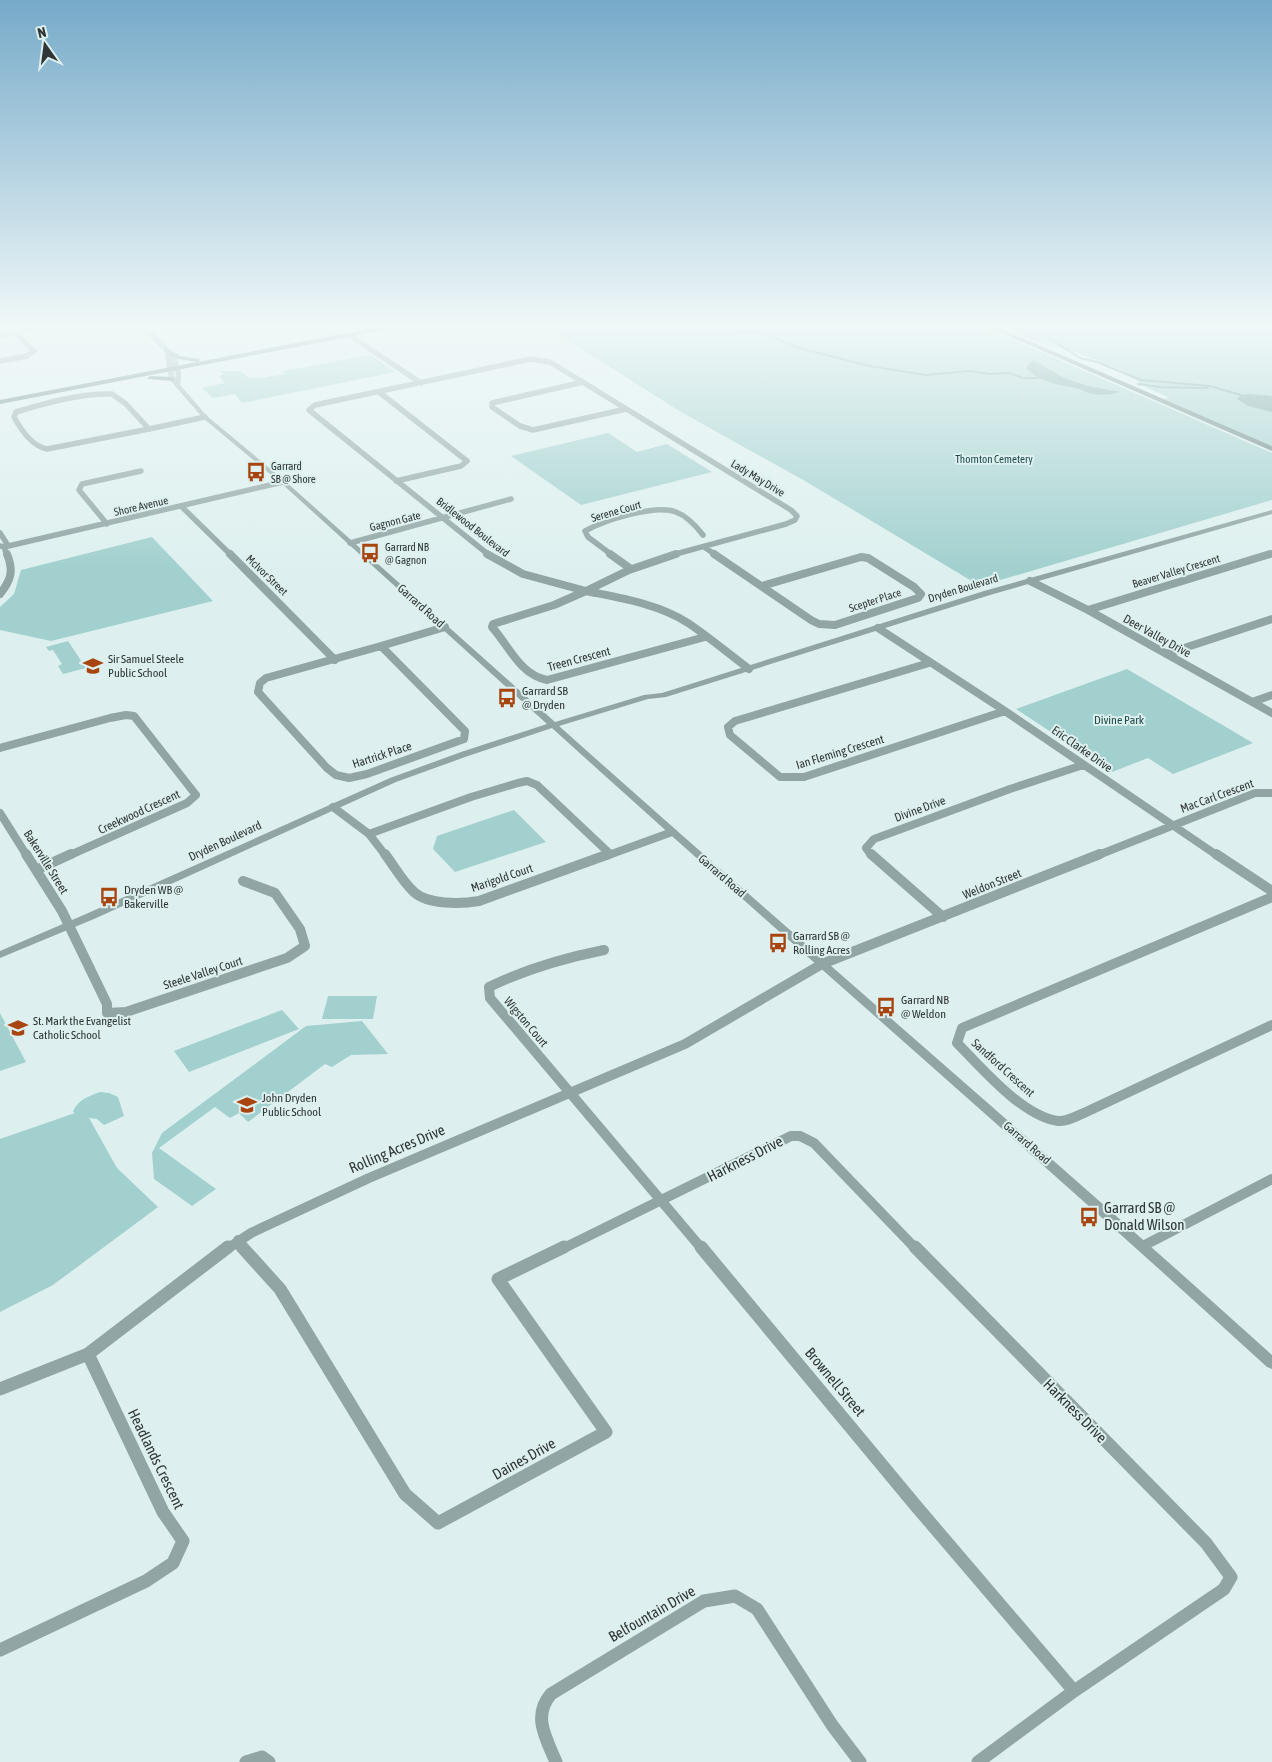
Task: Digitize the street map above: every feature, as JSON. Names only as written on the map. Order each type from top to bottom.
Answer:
[{"type":"main road","points":[[1173,406],[1272,449]]},
{"type":"street","points":[[37,406],[16,412],[14,416],[16,422],[38,446],[48,449],[205,417]]},
{"type":"street","points":[[127,406],[149,429]]},
{"type":"street","name":"Garrard Road","points":[[197,406],[205,417],[283,482],[555,728],[1143,1246],[1272,1363]]},
{"type":"street","name":"Bridlewood Boulevard","points":[[314,406],[309,410],[347,444],[509,568],[543,580],[637,603],[676,616],[749,669]]},
{"type":"street","points":[[396,481],[460,466],[468,461],[397,406]]},
{"type":"street","points":[[492,406],[520,426],[533,430],[626,409]]},
{"type":"street","name":"Lady May Drive","points":[[586,591],[631,569],[786,524],[796,520],[798,516],[621,406]]},
{"type":"street","points":[[107,524],[79,490],[82,484],[141,471]]},
{"type":"street","name":"Shore Avenue","points":[[2,546],[182,507],[283,482]]},
{"type":"street","name":"Gagnon Gate","points":[[350,543],[444,519],[511,499]]},
{"type":"street","name":"McIvor Street","points":[[182,507],[335,660]]},
{"type":"street","name":"Serene Court","points":[[631,569],[588,537],[585,531],[592,527],[649,511],[667,510],[675,512],[694,524],[703,535]]},
{"type":"street","name":"Dryden Boulevard","points":[[0,955],[69,926],[358,795],[463,755],[485,752],[555,728],[654,700],[663,695],[1030,581],[1272,512]]},
{"type":"street","points":[[0,534],[7,544],[2,546],[13,568],[10,580],[0,594]]},
{"type":"street","name":"Scepter Place","points":[[704,547],[811,620],[825,625],[835,625],[889,608],[918,598],[921,594],[914,587],[875,563],[861,557],[762,586]]},
{"type":"street","name":"Beaver Valley Crescent","points":[[1088,610],[1272,553]]},
{"type":"street","name":"Deer Valley Drive","points":[[1030,581],[1088,610],[1272,713]]},
{"type":"street","name":"Treen Crescent","points":[[586,591],[563,602],[493,624],[492,627],[506,642],[516,659],[534,677],[547,680],[705,637]]},
{"type":"street","points":[[1166,654],[1272,620]]},
{"type":"street","name":"Hartrick Place","points":[[381,646],[466,731],[464,739],[367,774],[349,778],[336,775],[327,768],[258,692],[260,683],[266,678],[335,660],[381,646],[445,627]]},
{"type":"street","name":"Eric Clarke Drive","points":[[878,628],[1005,711],[1171,826],[1272,891]]},
{"type":"street","name":"Ian Fleming Crescent","points":[[929,663],[735,721],[728,727],[730,735],[780,777],[804,777],[1005,711]]},
{"type":"street","points":[[1252,702],[1272,695]]},
{"type":"street","name":"Creekwood Crescent","points":[[0,748],[110,718],[126,715],[134,716],[196,795],[187,803],[36,870]]},
{"type":"street","name":"Divine Drive","points":[[944,917],[874,858],[866,848],[874,840],[1083,765]]},
{"type":"street","points":[[369,834],[471,797],[527,781],[537,785],[609,853]]},
{"type":"street","name":"Mac Carl Crescent","points":[[1171,826],[1255,792],[1272,793]]},
{"type":"street","name":"Marigold Court","points":[[333,807],[369,834],[415,893],[440,902],[460,904],[480,901],[609,853],[672,832]]},
{"type":"street","name":"Bakerville Street","points":[[0,812],[69,926]]},
{"type":"street","name":"Weldon Street","points":[[822,964],[1171,826]]},
{"type":"street","name":"Steele Valley Court","points":[[69,926],[107,1004],[106,1013],[126,1012],[287,958],[304,946],[300,929],[275,893],[243,882]]},
{"type":"street","name":"Sandford Crescent","points":[[1272,897],[962,1028],[957,1043],[995,1080],[1037,1115],[1060,1121],[1084,1113],[1272,1025]]},
{"type":"street","name":"Wigston Court","points":[[570,1094],[490,998],[489,987],[511,976],[556,960],[604,950]]},
{"type":"street","name":"Rolling Acres Drive","points":[[0,1389],[88,1354],[238,1240],[370,1178],[685,1044],[822,964]]},
{"type":"street","name":"Brownell Street","points":[[570,1094],[1074,1691]]},
{"type":"street","name":"Harkness Drive","points":[[662,1201],[791,1136],[800,1136],[814,1143],[1206,1544],[1224,1565],[1231,1577],[1224,1589],[1074,1691],[978,1762]]},
{"type":"street","points":[[1143,1246],[1272,1178]]},
{"type":"street","name":"Daines Drive","points":[[238,1240],[244,1250],[280,1290],[404,1494],[438,1523],[606,1432],[498,1279],[662,1201]]},
{"type":"street","name":"Headlands Crescent","points":[[0,1650],[146,1581],[173,1563],[183,1541],[163,1512],[88,1354]]},
{"type":"street","name":"Belfountain Drive","points":[[556,1762],[542,1726],[540,1709],[550,1693],[563,1687],[695,1606],[719,1598],[734,1596],[757,1609],[832,1725],[860,1762]]},
{"type":"street","points":[[246,1762],[262,1757],[269,1762]]},
{"type":"green space","name":"Thornton Cemetery","points":[[672,406],[1165,406],[1272,453],[1272,500],[980,586],[805,481]]},
{"type":"green space","points":[[1181,406],[1272,406],[1272,446]]},
{"type":"green space","points":[[608,433],[637,452],[667,444],[712,472],[581,505],[511,456]]},
{"type":"green space","points":[[152,537],[213,601],[51,641],[0,630],[0,607],[14,594],[21,570]]},
{"type":"green space","points":[[68,641],[86,668],[63,674],[58,666],[62,664],[53,650],[49,651],[46,647]]},
{"type":"green space","name":"Divine Park","points":[[1127,669],[1253,743],[1173,774],[1148,758],[1112,772],[1016,709]]},
{"type":"green space","points":[[514,810],[546,842],[455,872],[433,849],[437,836]]},
{"type":"green space","points":[[328,996],[377,996],[373,1019],[322,1019]]},
{"type":"green space","points":[[282,1010],[299,1029],[189,1072],[174,1051]]},
{"type":"green space","points":[[0,1013],[26,1062],[0,1071]]},
{"type":"green space","points":[[362,1021],[388,1054],[351,1055],[332,1067],[325,1064],[248,1122],[239,1113],[230,1118],[215,1107],[159,1148],[216,1189],[192,1206],[154,1179],[152,1153],[162,1133],[306,1026]]},
{"type":"green space","points":[[100,1092],[118,1097],[124,1116],[104,1125],[97,1119],[89,1118],[117,1168],[158,1207],[53,1285],[0,1312],[0,1139],[75,1113],[73,1112],[80,1101]]},
{"type":"shaded area","points":[[1249,406],[1272,406],[1272,412]]},
{"type":"place","name":"Garrard SB @ Shore","points":[[256,472]]},
{"type":"place","name":"Garrard NB @ Gagnon","points":[[370,553]]},
{"type":"place","name":"Sir Samuel Steele Public School","points":[[93,666]]},
{"type":"place","name":"Garrard SB @ Dryden","points":[[507,698]]},
{"type":"place","name":"Dryden WB @ Bakerville","points":[[109,897]]},
{"type":"place","name":"Garrard SB @ Rolling Acres","points":[[778,943]]},
{"type":"place","name":"Garrard NB @ Weldon","points":[[886,1007]]},
{"type":"place","name":"St. Mark the Evangelist Catholic School","points":[[18,1028]]},
{"type":"place","name":"John Dryden Public School","points":[[247,1105]]},
{"type":"place","name":"Garrard SB @ Donald Wilson","points":[[1089,1217]]}]
